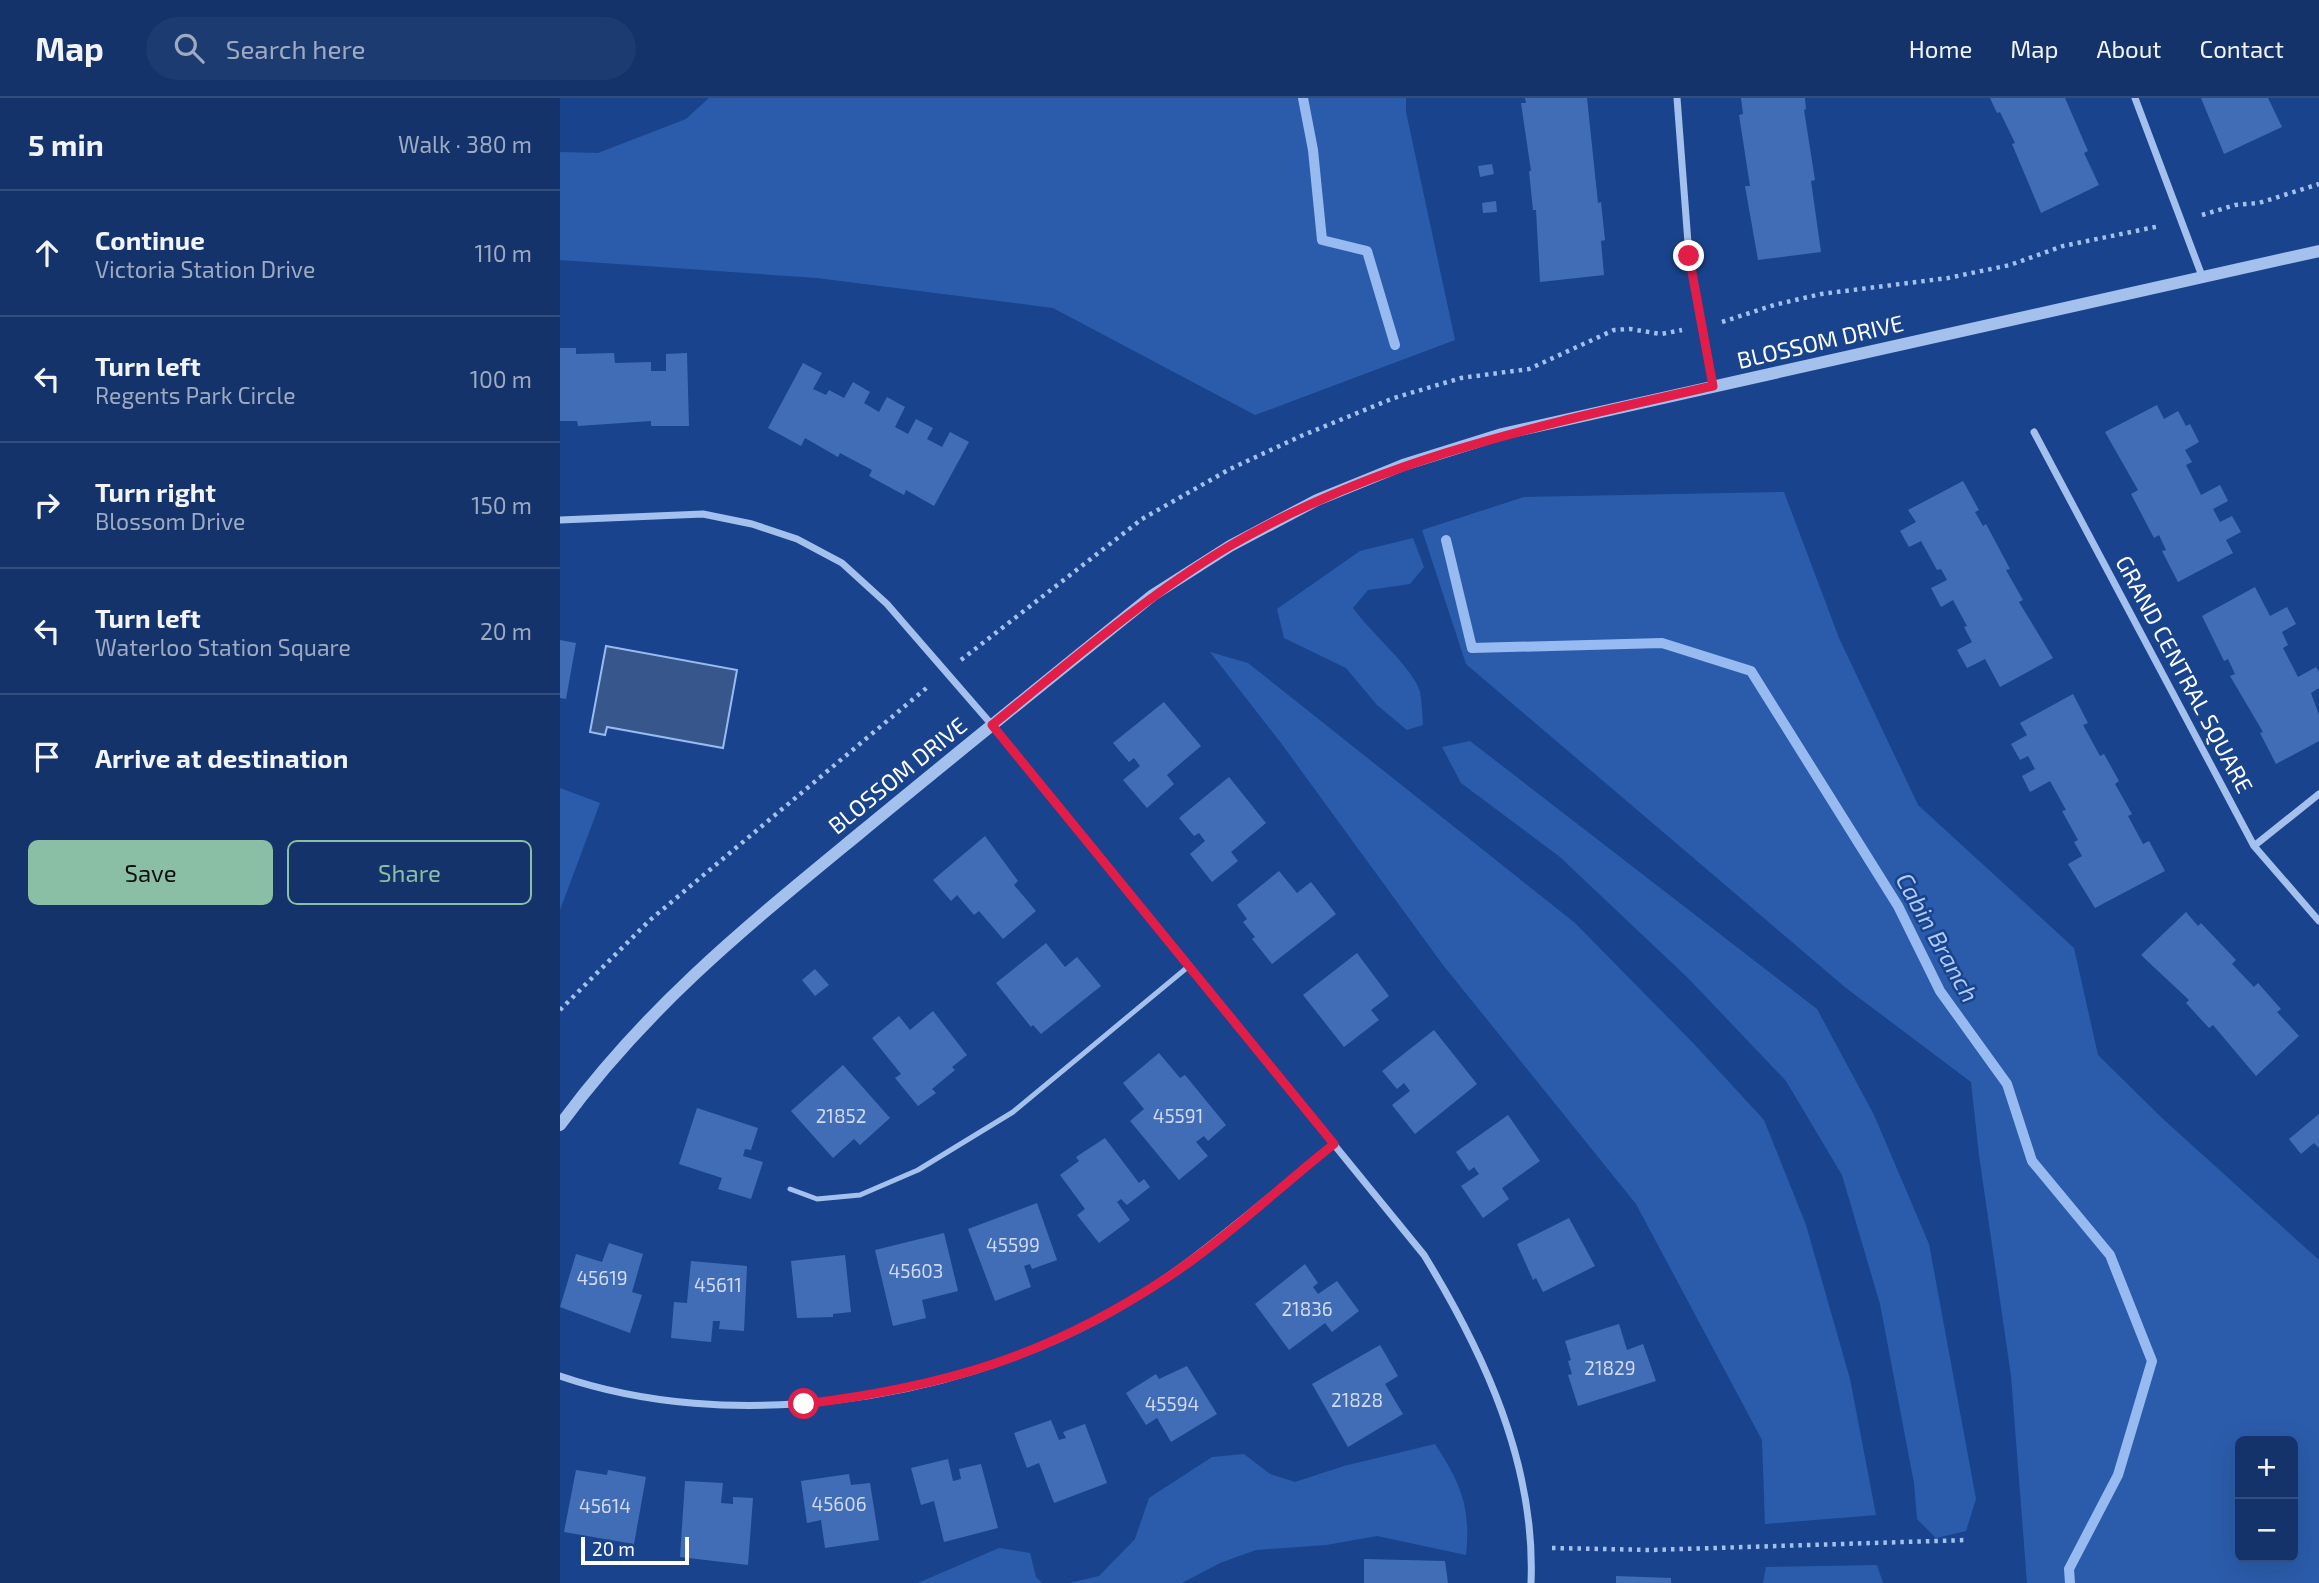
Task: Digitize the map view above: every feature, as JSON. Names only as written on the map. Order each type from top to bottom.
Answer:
[{"type":"street","points":[[1677,98],[1689,256],[1713,386]]},
{"type":"street","points":[[2135,98],[2202,276]]},
{"type":"street","name":"BLOSSOM DRIVE","points":[[560,1125],[593,1079],[656,1008],[726,943],[1153,595],[1230,546],[1317,500],[1403,465],[1502,434],[2319,251]]},
{"type":"street","name":"GRAND CENTRAL SQUARE","points":[[2034,432],[2255,846],[2319,921]]},
{"type":"street","points":[[560,520],[702,514],[752,524],[797,539],[842,563],[887,604],[992,725],[1424,1255],[1461,1315],[1492,1380],[1513,1447],[1527,1516],[1531,1583]]},
{"type":"street","points":[[2255,846],[2319,794]]},
{"type":"street","points":[[560,1376],[643,1396],[725,1404],[804,1404],[880,1395],[958,1377],[1028,1353],[1101,1318],[1170,1276],[1334,1144]]},
{"type":"lane","points":[[790,1189],[817,1199],[860,1195],[918,1170],[1013,1112],[1189,966]]},
{"type":"path","points":[[1529,1548],[1651,1550],[1967,1540]]},
{"type":"shaded area","points":[[709,98],[1406,98],[1406,112],[1455,340],[1255,415],[1053,308],[817,278],[560,260],[560,152],[598,153],[686,119]]},
{"type":"shaded area","points":[[1784,492],[1839,638],[1918,805],[2074,948],[2098,1055],[2163,1119],[2319,1260],[2319,1583],[2027,1583],[2011,1376],[1971,1082],[1846,988],[1466,664],[1422,530],[1524,497]]},
{"type":"shaded area","points":[[1413,538],[1424,567],[1410,584],[1368,590],[1353,608],[1410,673],[1420,692],[1423,725],[1407,730],[1377,705],[1346,668],[1284,638],[1277,609],[1360,551]]},
{"type":"shaded area","points":[[606,646],[737,670],[723,748],[607,727],[605,735],[590,732]]},
{"type":"shaded area","points":[[1210,652],[1248,663],[1575,923],[1694,1044],[1764,1120],[1806,1225],[1850,1379],[1876,1515],[1765,1524],[1762,1440],[1636,1204],[1443,965],[1281,743]]},
{"type":"shaded area","points":[[1470,741],[1817,1009],[1874,1115],[1929,1244],[1976,1499],[1966,1531],[1936,1538],[1917,1519],[1914,1483],[1880,1304],[1842,1175],[1786,1081],[1689,979],[1560,857],[1461,783],[1442,747]]},
{"type":"shaded area","points":[[560,788],[600,803],[560,910]]},
{"type":"shaded area","points":[[1435,1444],[1452,1471],[1462,1496],[1467,1523],[1466,1555],[1377,1536],[1326,1545],[1256,1550],[1220,1563],[1182,1583],[1069,1583],[1099,1576],[1135,1539],[1149,1498],[1212,1457],[1244,1454],[1270,1474],[1295,1482],[1344,1466]]},
{"type":"shaded area","points":[[999,1548],[1030,1553],[1036,1577],[1042,1583],[918,1583]]},
{"type":"shaded area","points":[[1877,1565],[1883,1583],[1763,1583],[1766,1567]]},
{"type":"building","points":[[1525,98],[1587,98],[1598,203],[1601,202],[1605,240],[1601,241],[1604,275],[1540,282],[1536,210],[1533,210],[1531,171],[1521,103],[1526,103]]},
{"type":"building","points":[[1741,98],[1805,98],[1804,110],[1815,180],[1811,181],[1821,252],[1758,260],[1745,186],[1750,186],[1739,115],[1743,114]]},
{"type":"building","points":[[1990,98],[2065,98],[2088,151],[2084,153],[2099,185],[2041,213],[2012,144],[2015,143]]},
{"type":"building","points":[[2201,98],[2268,98],[2282,127],[2224,154]]},
{"type":"building","points":[[1492,164],[1494,174],[1480,177],[1478,166]]},
{"type":"building","points":[[1496,201],[1497,212],[1483,213],[1482,203]]},
{"type":"building","points":[[560,348],[576,348],[576,354],[614,353],[615,363],[651,362],[651,371],[666,371],[666,354],[687,353],[689,426],[651,426],[651,421],[578,426],[577,421],[560,421]]},
{"type":"building","points":[[803,363],[822,373],[813,389],[826,395],[829,390],[844,398],[853,382],[870,392],[864,403],[879,412],[887,397],[905,407],[895,427],[908,434],[916,419],[933,428],[927,439],[942,447],[950,432],[969,442],[934,506],[906,490],[904,495],[869,476],[872,470],[840,453],[838,457],[805,438],[801,446],[768,428]]},
{"type":"building","points":[[2157,405],[2164,419],[2178,411],[2186,426],[2190,424],[2199,442],[2185,450],[2192,462],[2186,465],[2201,495],[2220,485],[2228,501],[2213,509],[2220,522],[2232,516],[2241,532],[2226,540],[2233,553],[2178,582],[2162,551],[2166,550],[2159,535],[2154,538],[2131,494],[2138,490],[2105,432]]},
{"type":"building","points":[[1963,481],[1979,510],[1975,512],[1983,526],[1986,524],[2010,569],[2006,570],[2023,600],[2019,602],[2053,658],[2000,687],[1985,659],[1967,668],[1957,650],[1972,642],[1964,627],[1967,626],[1953,600],[1941,607],[1931,588],[1947,580],[1941,569],[1937,570],[1921,541],[1909,547],[1900,531],[1916,522],[1908,510]]},
{"type":"building","points":[[2255,587],[2270,616],[2287,607],[2296,624],[2282,632],[2288,645],[2283,648],[2298,677],[2316,667],[2319,672],[2319,688],[2311,693],[2319,715],[2319,741],[2276,764],[2260,733],[2263,732],[2230,676],[2235,674],[2228,659],[2224,661],[2202,616]]},
{"type":"building","points":[[560,640],[576,643],[566,699],[560,698]]},
{"type":"building","points":[[2073,694],[2088,723],[2083,725],[2100,756],[2104,754],[2119,781],[2115,784],[2132,814],[2128,816],[2143,844],[2149,841],[2165,871],[2095,908],[2068,864],[2082,856],[2074,842],[2078,840],[2062,811],[2066,810],[2050,781],[2030,792],[2022,776],[2035,769],[2028,756],[2020,760],[2011,744],[2027,735],[2020,723]]},
{"type":"building","points":[[1164,702],[1201,746],[1167,775],[1174,784],[1147,808],[1123,780],[1140,766],[1134,758],[1129,762],[1113,743]]},
{"type":"building","points":[[1229,777],[1266,823],[1231,852],[1238,861],[1212,882],[1190,854],[1205,841],[1199,833],[1194,836],[1179,818]]},
{"type":"building","points":[[985,836],[1018,881],[1014,885],[1036,911],[1003,939],[979,911],[974,915],[957,895],[951,901],[933,880]]},
{"type":"building","points":[[1279,871],[1297,893],[1311,882],[1336,914],[1272,964],[1252,939],[1255,937],[1243,922],[1247,919],[1237,905]]},
{"type":"building","points":[[2186,912],[2198,926],[2201,923],[2236,960],[2232,964],[2254,987],[2258,983],[2281,1009],[2277,1012],[2299,1036],[2256,1076],[2213,1025],[2209,1028],[2186,1003],[2189,1000],[2141,955]]},
{"type":"building","points":[[1046,943],[1065,967],[1077,957],[1101,986],[1041,1034],[1033,1025],[1031,1027],[996,983]]},
{"type":"building","points":[[1357,953],[1389,996],[1371,1010],[1379,1020],[1344,1047],[1303,995]]},
{"type":"building","points":[[815,969],[829,985],[815,996],[802,980]]},
{"type":"building","points":[[933,1011],[967,1055],[952,1067],[955,1070],[932,1089],[936,1093],[918,1106],[895,1078],[901,1074],[872,1038],[899,1016],[910,1030]]},
{"type":"building","points":[[1434,1030],[1477,1084],[1415,1134],[1392,1105],[1410,1091],[1404,1083],[1397,1089],[1382,1071]]},
{"type":"building","points":[[1159,1053],[1180,1078],[1185,1075],[1226,1125],[1208,1141],[1204,1136],[1196,1142],[1208,1156],[1179,1180],[1130,1121],[1144,1109],[1123,1083]]},
{"type":"building","points":[[843,1065],[890,1118],[860,1145],[854,1139],[833,1158],[791,1111]]},
{"type":"building","points":[[697,1108],[758,1128],[751,1150],[745,1149],[743,1156],[763,1162],[751,1199],[718,1189],[722,1178],[679,1164]]},
{"type":"building","points":[[2319,1114],[2319,1148],[2314,1143],[2301,1154],[2289,1139]]},
{"type":"building","points":[[1508,1115],[1540,1161],[1502,1188],[1509,1199],[1483,1218],[1461,1186],[1479,1174],[1474,1167],[1469,1171],[1456,1152]]},
{"type":"building","points":[[1105,1138],[1139,1183],[1144,1179],[1150,1187],[1127,1205],[1121,1199],[1117,1202],[1130,1220],[1099,1243],[1077,1215],[1085,1209],[1060,1175],[1079,1161],[1076,1157]]},
{"type":"building","points":[[1037,1203],[1057,1260],[1032,1269],[1030,1264],[1024,1266],[1031,1287],[995,1301],[968,1229]]},
{"type":"building","points":[[1569,1218],[1595,1266],[1543,1292],[1536,1278],[1533,1280],[1517,1244]]},
{"type":"building","points":[[944,1233],[958,1291],[922,1300],[926,1318],[893,1326],[875,1250]]},
{"type":"building","points":[[609,1243],[643,1254],[632,1292],[642,1295],[630,1333],[560,1307],[576,1254],[602,1262]]},
{"type":"building","points":[[845,1255],[851,1312],[833,1314],[833,1317],[797,1318],[791,1261]]},
{"type":"building","points":[[691,1261],[747,1266],[744,1331],[719,1329],[720,1321],[713,1321],[711,1342],[671,1338],[674,1302],[687,1303]]},
{"type":"building","points":[[1305,1264],[1318,1283],[1313,1287],[1318,1294],[1337,1281],[1359,1311],[1332,1332],[1325,1323],[1289,1350],[1255,1304]]},
{"type":"building","points":[[1619,1324],[1627,1350],[1643,1344],[1656,1381],[1578,1406],[1568,1375],[1572,1374],[1568,1361],[1571,1360],[1565,1341]]},
{"type":"building","points":[[1380,1345],[1398,1376],[1385,1384],[1403,1414],[1348,1447],[1312,1384]]},
{"type":"building","points":[[1187,1366],[1217,1414],[1171,1442],[1157,1418],[1146,1425],[1126,1393],[1156,1374],[1159,1379]]},
{"type":"building","points":[[1051,1420],[1059,1440],[1066,1438],[1063,1432],[1085,1424],[1107,1483],[1054,1503],[1039,1463],[1027,1468],[1014,1433]]},
{"type":"building","points":[[948,1459],[953,1481],[961,1479],[959,1469],[981,1464],[998,1528],[944,1542],[934,1501],[921,1505],[911,1468]]},
{"type":"building","points":[[576,1470],[607,1475],[608,1470],[646,1477],[634,1544],[564,1532]]},
{"type":"building","points":[[849,1474],[851,1485],[870,1483],[879,1540],[825,1548],[821,1520],[807,1523],[801,1481]]},
{"type":"building","points":[[685,1481],[723,1483],[721,1503],[733,1504],[733,1497],[753,1498],[748,1565],[680,1557]]},
{"type":"building","points":[[1364,1559],[1445,1561],[1448,1583],[1364,1583]]},
{"type":"building","points":[[1616,1576],[1671,1578],[1671,1583],[1616,1583]]},
{"type":"waterway","name":"Cabin Branch","points":[[1303,98],[1313,150],[1322,240],[1367,251],[1395,345]]},
{"type":"waterway","name":"Cabin Branch","points":[[1446,540],[1472,648],[1662,643],[1751,671],[1898,906],[1940,991],[2007,1084],[2032,1161],[2110,1255],[2152,1361],[2118,1475],[2069,1569],[2070,1583]]},
{"type":"route","points":[[804,1404],[880,1395],[958,1377],[1028,1353],[1101,1318],[1170,1276],[1334,1144],[992,725],[1153,595],[1230,546],[1302,511],[1317,500],[1403,465],[1502,434],[1713,386],[1689,256]]}]
